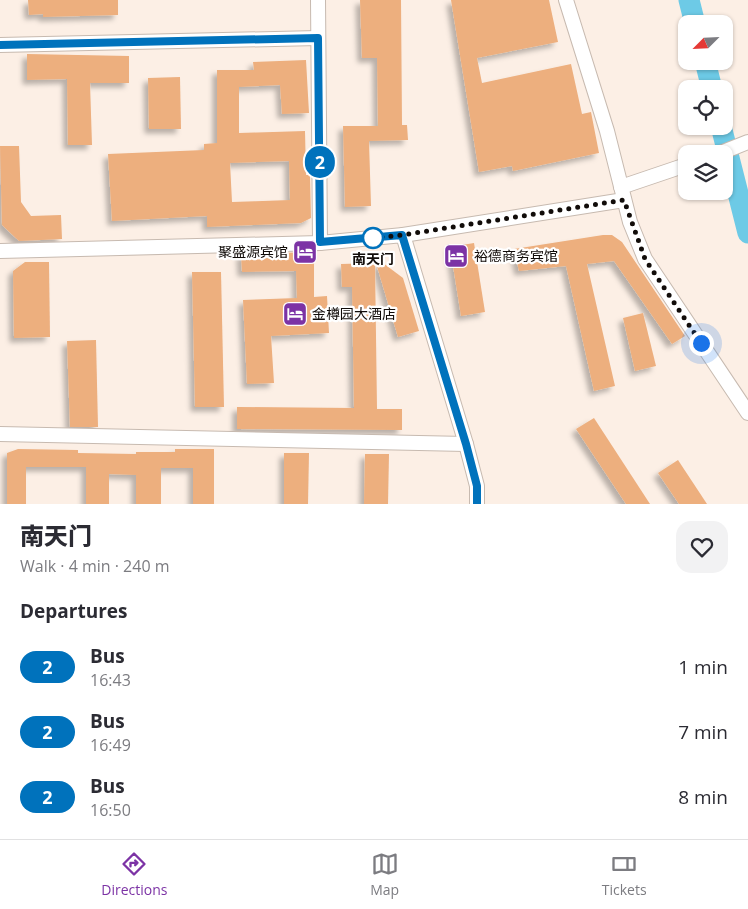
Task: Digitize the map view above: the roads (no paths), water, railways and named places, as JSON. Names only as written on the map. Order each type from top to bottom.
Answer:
[{"type":"street","points":[[318,0],[320,242]]},
{"type":"street","points":[[566,0],[607,131],[623,194],[645,259],[748,413]]},
{"type":"street","points":[[0,45],[318,38]]},
{"type":"street","points":[[733,148],[748,142]]},
{"type":"street","points":[[0,251],[320,242],[402,235],[623,194],[636,184],[678,169]]},
{"type":"street","points":[[402,235],[466,444],[477,486],[477,504]]},
{"type":"street","points":[[0,434],[466,444]]},
{"type":"waterway","points":[[689,0],[693,15]]},
{"type":"waterway","points":[[707,70],[710,80]]},
{"type":"waterway","points":[[723,135],[748,233]]},
{"type":"place","name":"南天门","points":[[373,238]]},
{"type":"place","name":"聚盛源宾馆","points":[[305,252]]},
{"type":"place","name":"裕德商务宾馆","points":[[456,256]]},
{"type":"place","name":"金樽园大酒店","points":[[295,314]]}]
